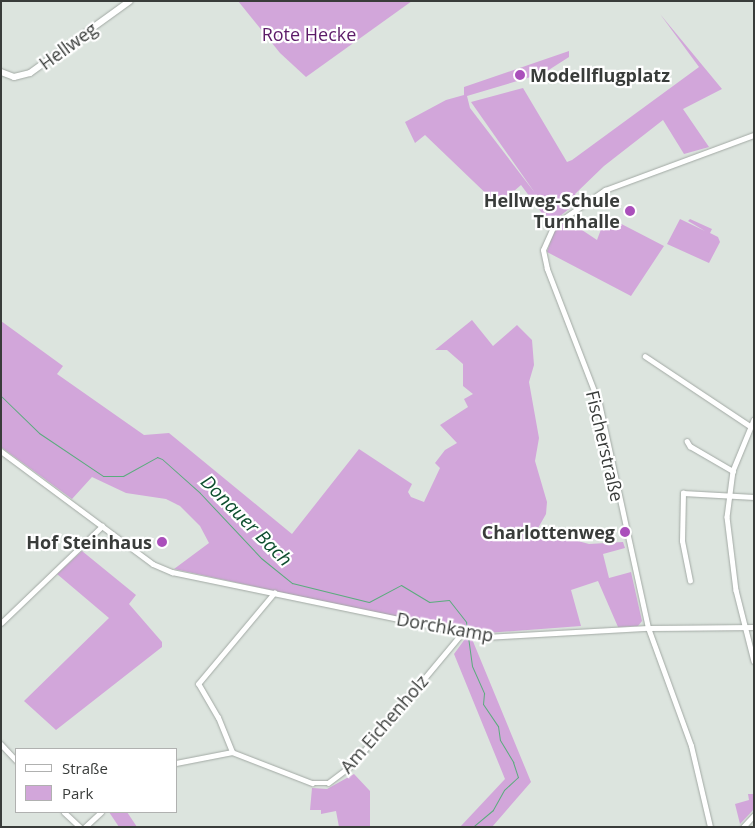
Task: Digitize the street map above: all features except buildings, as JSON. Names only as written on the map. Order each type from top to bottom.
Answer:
[{"type":"street","name":"Hellweg","points":[[1,72],[14,77],[30,73],[130,1]]},
{"type":"street","name":"Fischerstraße","points":[[710,827],[691,746],[648,628],[619,506],[601,411],[547,269],[544,245],[554,225],[605,190],[754,135]]},
{"type":"street","points":[[645,356],[750,426]]},
{"type":"street","points":[[754,420],[750,426],[734,471],[728,495],[730,560],[744,626],[754,661]]},
{"type":"street","points":[[687,441],[690,446],[734,471]]},
{"type":"street","name":"Dorchkamp","points":[[1,451],[38,475],[102,526],[160,568],[467,633],[500,637],[648,628],[733,629],[744,626],[754,627]]},
{"type":"street","points":[[690,581],[682,540],[683,493],[754,497]]},
{"type":"street","points":[[1,623],[102,526]]},
{"type":"street","points":[[178,763],[232,752],[218,718],[198,684],[274,593]]},
{"type":"street","name":"Am Eichenholz","points":[[232,752],[312,783],[328,783],[353,764],[467,633]]},
{"type":"street","points":[[1,744],[15,759]]},
{"type":"street","points":[[65,813],[80,827]]},
{"type":"street","points":[[86,827],[100,813]]},
{"type":"street","points":[[743,827],[754,816]]},
{"type":"green space","name":"Rote Hecke","points":[[238,1],[412,1],[306,77],[280,53]]},
{"type":"green space","points":[[660,14],[722,89],[683,109],[709,147],[684,154],[663,120],[604,166],[575,194],[579,201],[550,224],[521,185],[498,205],[425,135],[415,143],[405,122],[446,100],[464,95],[464,87],[569,51],[569,57],[544,73],[467,96],[470,108],[535,193],[471,102],[523,88],[567,162],[572,160],[699,67]]},
{"type":"green space","points":[[606,216],[664,246],[631,296],[547,252],[554,230],[567,220],[597,240]]},
{"type":"green space","points":[[680,219],[705,231],[688,221],[690,219],[712,229],[710,233],[718,237],[720,242],[709,263],[667,244]]},
{"type":"green space","points":[[472,320],[493,346],[517,325],[532,340],[534,365],[529,382],[539,438],[535,461],[547,502],[546,514],[537,530],[589,544],[623,542],[625,548],[603,554],[609,578],[631,572],[642,621],[638,626],[618,627],[598,581],[571,590],[581,626],[486,633],[464,632],[174,569],[209,543],[200,526],[180,506],[166,499],[126,493],[92,477],[72,499],[1,447],[1,321],[63,366],[57,374],[144,435],[169,433],[292,534],[359,449],[412,484],[408,492],[411,497],[424,502],[440,468],[435,463],[445,450],[457,443],[440,425],[468,407],[464,399],[473,394],[463,386],[463,364],[447,350],[435,350]]},
{"type":"green space","points":[[82,551],[136,595],[129,604],[162,642],[162,647],[56,730],[24,701],[109,618],[57,574]]},
{"type":"green space","points":[[465,639],[472,639],[531,782],[492,827],[460,827],[505,779],[454,654]]},
{"type":"green space","points":[[354,774],[370,791],[370,827],[339,827],[336,811],[321,814],[321,810],[310,810],[312,788],[327,789]]},
{"type":"green space","points":[[748,794],[754,794],[754,809],[740,824],[735,804],[749,800]]},
{"type":"green space","points":[[110,813],[128,813],[137,827],[119,827]]},
{"type":"waterway","name":"Donauer Bach","points":[[1,396],[39,433],[103,476],[123,476],[157,457],[162,459],[200,493],[261,558],[292,583],[369,602],[401,585],[429,602],[449,600],[466,622],[472,666],[484,693],[483,704],[498,726],[500,740],[513,762],[518,777],[504,790],[493,810],[473,827]]},
{"type":"place","name":"Modellflugplatz","points":[[520,75]]},
{"type":"place","name":"Hellweg-Schule Turnhalle","points":[[630,211]]},
{"type":"place","name":"Charlottenweg","points":[[625,532]]},
{"type":"place","name":"Hof Steinhaus","points":[[162,542]]}]
